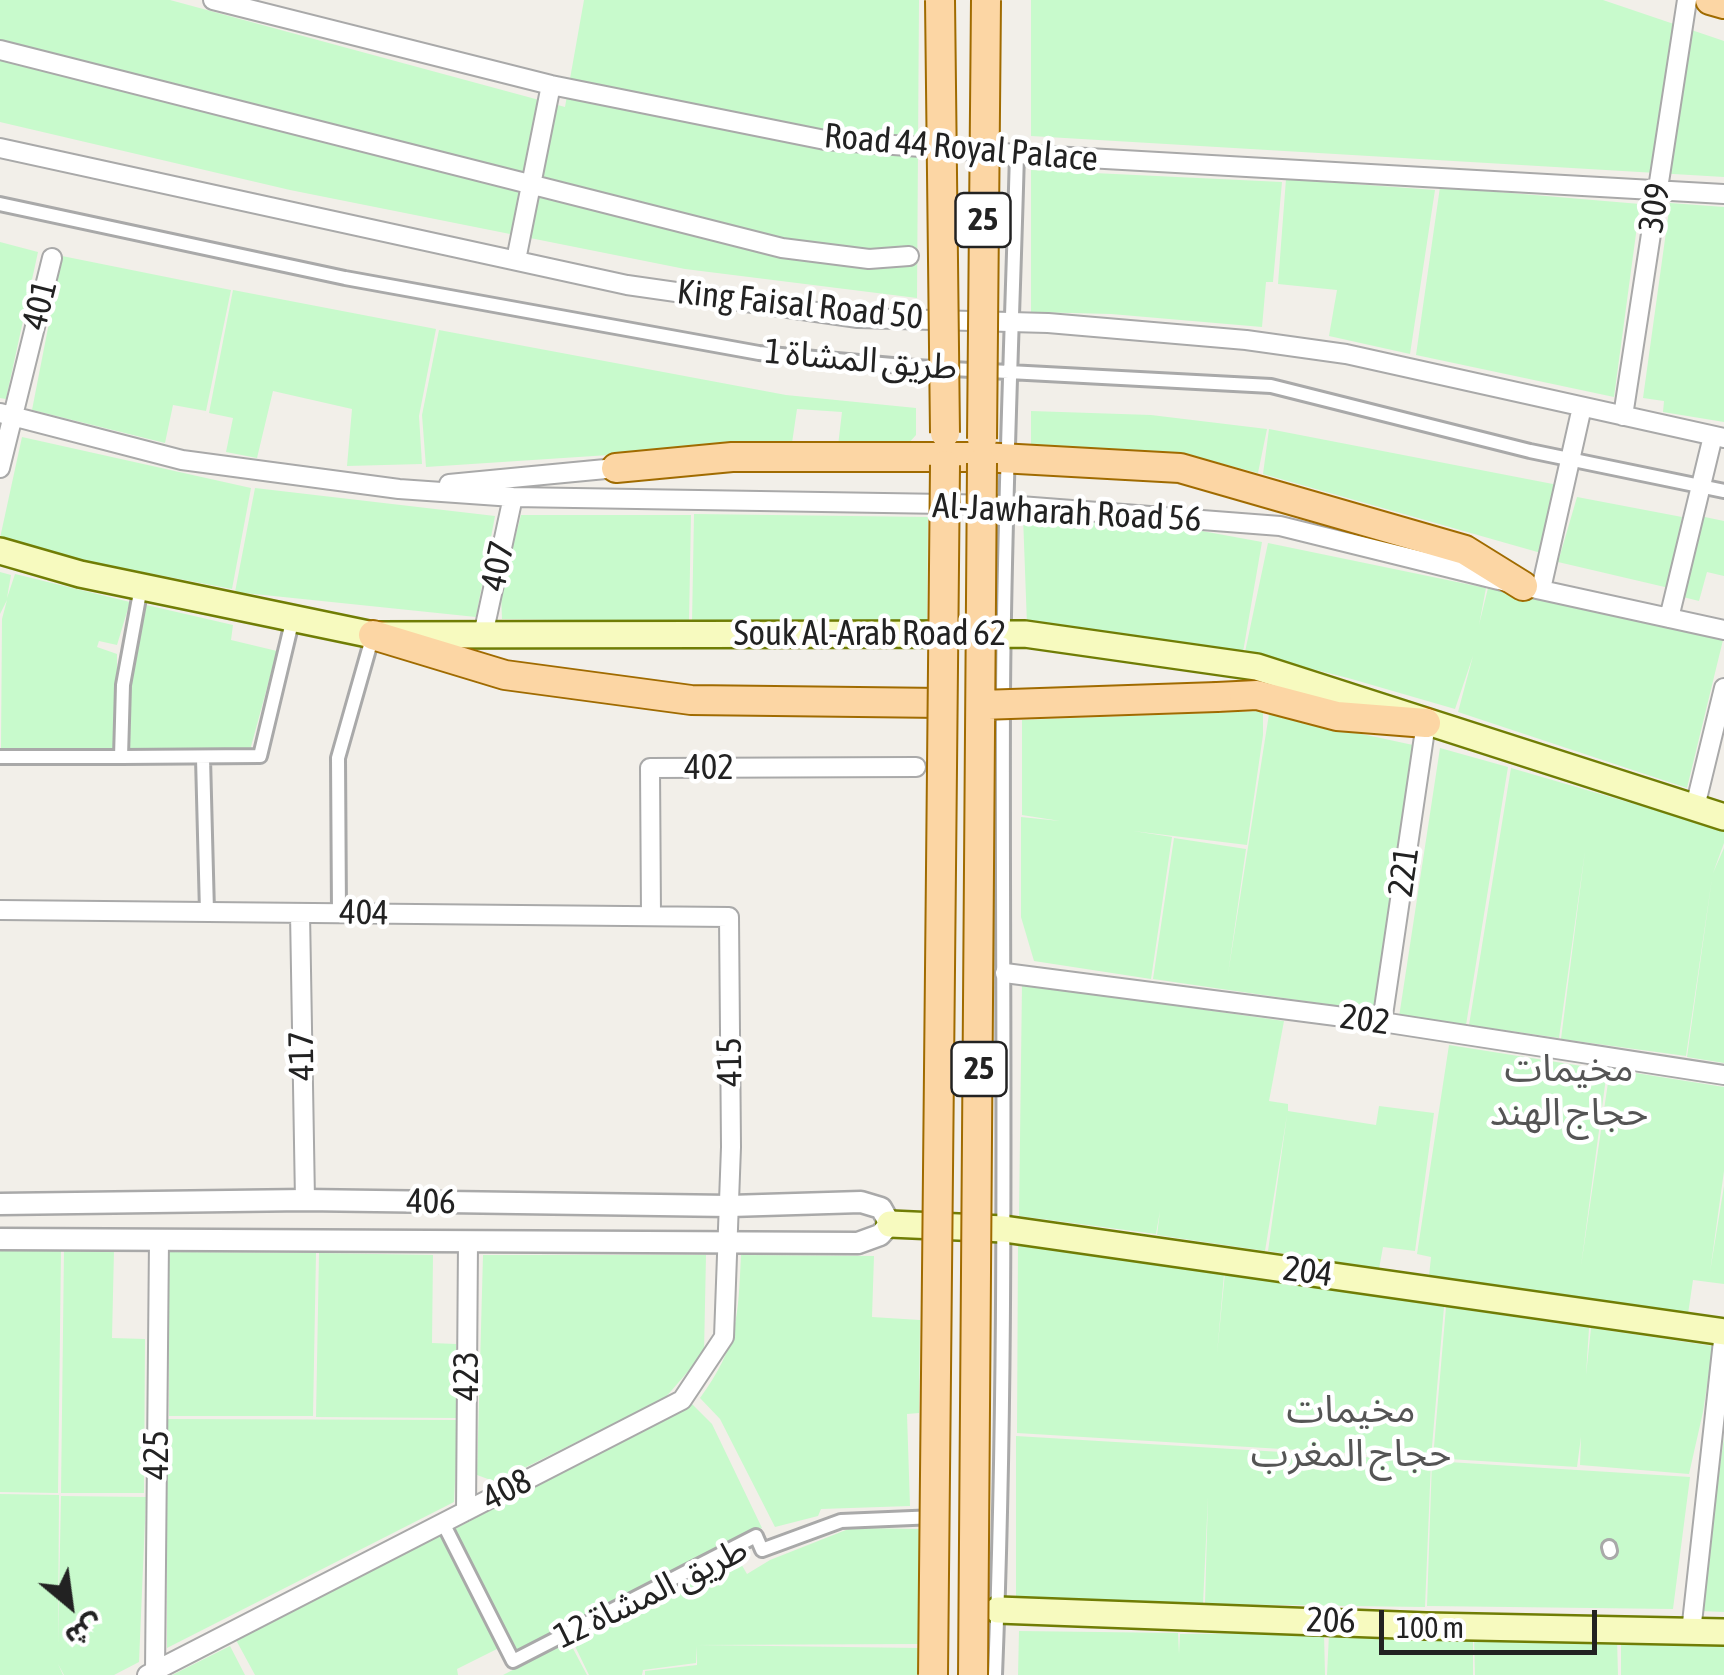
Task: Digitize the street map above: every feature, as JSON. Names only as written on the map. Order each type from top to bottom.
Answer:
[{"type":"main road","name":"25","points":[[934,1675],[945,452],[940,0]]},
{"type":"main road","name":"25","points":[[973,1675],[980,705],[989,454],[986,0]]},
{"type":"main road","points":[[1710,0],[1724,4]]},
{"type":"main road","points":[[616,468],[732,456],[945,452],[1180,468],[1465,550],[1532,588]]},
{"type":"main road","name":"Souk Al-Arab Road 62","points":[[0,551],[80,574],[373,635],[1004,634],[1257,668],[1724,817]]},
{"type":"main road","points":[[373,635],[506,674],[692,700],[942,703]]},
{"type":"main road","points":[[980,705],[1257,695],[1338,716],[1426,723]]},
{"type":"main road","name":"204","points":[[890,1224],[1004,1229],[1724,1332]]},
{"type":"main road","name":"206","points":[[998,1610],[1724,1632]]},
{"type":"street","name":"Road 44 Royal Palace","points":[[213,0],[551,85],[825,140],[1724,194]]},
{"type":"street","name":"309","points":[[1623,416],[1687,0]]},
{"type":"street","points":[[0,50],[782,248],[869,259],[909,256]]},
{"type":"street","points":[[516,260],[551,85]]},
{"type":"street","name":"King Faisal Road 50","points":[[0,148],[627,285],[858,318],[1013,323],[1246,340],[1330,352],[1718,437]]},
{"type":"street","points":[[995,1675],[1006,1155],[1002,1056],[1007,505],[989,454],[1012,370],[1017,154]]},
{"type":"street","name":"طريق المشاة 1","points":[[0,204],[345,278],[759,352],[915,367],[1271,386],[1571,460],[1724,491]]},
{"type":"street","name":"401","points":[[0,468],[6,414],[52,258]]},
{"type":"street","points":[[1532,588],[1571,460],[1582,407]]},
{"type":"street","name":"Al-Jawharah Road 56","points":[[6,414],[182,460],[399,489],[513,497],[1007,505],[1280,526],[1724,630]]},
{"type":"street","points":[[1670,618],[1701,486],[1718,437]]},
{"type":"street","name":"Al-Jawharah Road 56","points":[[399,489],[616,468]]},
{"type":"street","name":"407","points":[[483,635],[513,497]]},
{"type":"street","points":[[120,757],[124,685],[141,586]]},
{"type":"street","points":[[0,757],[260,756],[294,618]]},
{"type":"street","points":[[339,913],[338,758],[373,635]]},
{"type":"street","points":[[1695,807],[1724,688]]},
{"type":"street","name":"221","points":[[1382,1022],[1426,723]]},
{"type":"street","points":[[203,758],[206,912]]},
{"type":"street","name":"402","points":[[651,916],[650,768],[916,767]]},
{"type":"street","name":"404","points":[[0,910],[728,917]]},
{"type":"street","name":"417","points":[[300,913],[304,1200]]},
{"type":"street","name":"415","points":[[728,917],[730,1206]]},
{"type":"street","name":"202","points":[[1005,973],[1382,1022],[1724,1075]]},
{"type":"street","name":"406","points":[[0,1204],[304,1200],[730,1206],[862,1202],[882,1208],[890,1224],[880,1236],[858,1243],[0,1239]]},
{"type":"street","name":"408","points":[[152,1673],[682,1400],[724,1337],[730,1206]]},
{"type":"street","name":"425","points":[[152,1673],[159,1240]]},
{"type":"street","name":"423","points":[[466,1511],[468,1242]]},
{"type":"street","points":[[1691,1632],[1724,1332]]},
{"type":"street","name":"طريق المشاة 12","points":[[443,1523],[513,1661],[756,1536],[762,1550],[841,1521],[938,1517]]},
{"type":"green space","points":[[0,0],[170,0],[565,107],[584,0],[919,0],[917,298],[685,269],[290,190],[0,122]]},
{"type":"green space","points":[[1031,0],[1603,0],[1724,41],[1724,177],[1031,136]]},
{"type":"green space","points":[[1031,170],[1282,182],[1273,282],[1266,282],[1262,327],[1111,314],[1031,312]]},
{"type":"green space","points":[[1286,179],[1435,190],[1410,354],[1329,336],[1337,290],[1278,284]]},
{"type":"green space","points":[[1440,187],[1640,204],[1614,397],[1416,355]]},
{"type":"green space","points":[[1670,203],[1724,207],[1724,422],[1663,412],[1664,401],[1643,398]]},
{"type":"green space","points":[[0,242],[38,252],[6,399],[0,398]]},
{"type":"green space","points":[[62,256],[231,290],[206,411],[173,405],[165,443],[32,410]]},
{"type":"green space","points":[[233,290],[436,329],[419,416],[422,464],[347,466],[352,409],[273,391],[257,458],[226,452],[233,418],[209,413]]},
{"type":"green space","points":[[439,330],[786,395],[916,408],[916,435],[907,445],[838,446],[842,412],[797,409],[792,443],[426,467],[422,415]]},
{"type":"green space","points":[[1031,411],[1151,415],[1267,429],[1258,473],[1184,454],[1031,445]]},
{"type":"green space","points":[[1269,429],[1558,485],[1541,553],[1263,474]]},
{"type":"green space","points":[[22,437],[251,488],[232,589],[74,559],[0,538]]},
{"type":"green space","points":[[255,488],[495,516],[476,617],[235,592]]},
{"type":"green space","points":[[1577,497],[1682,517],[1669,588],[1558,562]]},
{"type":"green space","points":[[694,514],[928,517],[927,624],[692,623]]},
{"type":"green space","points":[[521,515],[691,515],[689,622],[502,619],[501,592]]},
{"type":"green space","points":[[1023,516],[1191,529],[1262,542],[1243,652],[1027,625]]},
{"type":"green space","points":[[1700,516],[1724,521],[1724,576],[1707,572],[1699,601],[1679,596]]},
{"type":"green space","points":[[1268,543],[1486,588],[1479,625],[1488,588],[1723,640],[1687,788],[1458,712],[1473,656],[1455,709],[1245,652]]},
{"type":"green space","points":[[0,572],[11,575],[7,598],[15,574],[130,602],[117,645],[99,641],[97,647],[117,654],[117,750],[1,748],[2,619],[7,600],[0,614]]},
{"type":"green space","points":[[142,604],[233,625],[231,640],[277,651],[249,754],[130,751],[131,656]]},
{"type":"green space","points":[[1263,711],[1247,845],[1133,831],[1172,837],[1151,979],[1034,961],[1021,917],[1021,817],[1060,821],[1022,815],[1022,720]]},
{"type":"green space","points":[[1269,714],[1413,745],[1373,1011],[1153,979],[1174,838],[1246,849],[1228,974]]},
{"type":"green space","points":[[1440,748],[1508,767],[1466,1025],[1399,1017]]},
{"type":"green space","points":[[1511,768],[1724,830],[1724,843],[1713,873],[1724,848],[1724,1063],[1687,1057],[1712,878],[1686,1056],[1561,1039],[1585,851],[1559,1038],[1469,1025]]},
{"type":"green space","points":[[1022,984],[1284,1021],[1269,1101],[1288,1104],[1288,1111],[1376,1125],[1379,1106],[1434,1113],[1415,1251],[1383,1247],[1379,1269],[1268,1251],[1287,1115],[1265,1251],[1157,1235],[1160,1211],[1156,1234],[1019,1216]]},
{"type":"green space","points":[[1449,1045],[1607,1070],[1581,1266],[1610,1069],[1724,1087],[1724,1171],[1710,1272],[1724,1186],[1724,1284],[1693,1280],[1688,1314],[1429,1276],[1431,1257],[1417,1254]]},
{"type":"green space","points":[[1018,1243],[1224,1274],[1217,1354],[1225,1273],[1444,1307],[1431,1458],[1017,1433]]},
{"type":"green space","points":[[64,1249],[114,1250],[112,1338],[145,1339],[144,1493],[61,1493]]},
{"type":"green space","points":[[0,1251],[61,1251],[58,1493],[0,1492]]},
{"type":"green space","points":[[169,1252],[316,1253],[313,1416],[169,1416]]},
{"type":"green space","points":[[319,1253],[433,1255],[432,1343],[456,1344],[456,1418],[316,1417]]},
{"type":"green space","points":[[483,1255],[706,1255],[704,1353],[665,1398],[496,1482],[477,1475]]},
{"type":"green space","points":[[741,1255],[874,1256],[872,1317],[920,1320],[919,1413],[907,1414],[910,1506],[821,1509],[818,1516],[775,1527],[720,1419],[700,1398],[722,1362],[734,1330]]},
{"type":"green space","points":[[1446,1307],[1589,1328],[1586,1375],[1591,1328],[1713,1346],[1689,1474],[1580,1465],[1581,1437],[1577,1467],[1433,1458]]},
{"type":"green space","points":[[692,1404],[712,1424],[762,1528],[514,1655],[451,1531]]},
{"type":"green space","points":[[167,1419],[458,1420],[454,1502],[167,1648]]},
{"type":"green space","points":[[1016,1436],[1431,1461],[1425,1607],[1205,1604],[1208,1497],[1203,1604],[1016,1601]]},
{"type":"green space","points":[[1724,1437],[1724,1612],[1700,1611]]},
{"type":"green space","points":[[1432,1461],[1690,1477],[1673,1609],[1427,1606]]},
{"type":"green space","points":[[0,1494],[59,1495],[58,1644],[61,1496],[146,1497],[139,1662],[114,1675],[64,1675],[58,1664],[63,1675],[0,1675]]},
{"type":"green space","points":[[851,1528],[921,1529],[919,1644],[697,1645],[920,1648],[919,1675],[645,1675],[645,1671],[697,1665],[697,1646],[696,1663],[643,1670],[642,1675],[589,1675],[572,1640],[737,1557],[747,1574],[770,1560]]},
{"type":"green space","points":[[441,1534],[499,1648],[457,1669],[458,1675],[255,1675],[236,1640]]},
{"type":"green space","points":[[1019,1631],[1178,1633],[1179,1654],[1180,1634],[1324,1633],[1325,1675],[1018,1675]]},
{"type":"green space","points":[[1329,1634],[1473,1636],[1473,1675],[1327,1675]]},
{"type":"green space","points":[[1474,1635],[1617,1638],[1618,1675],[1475,1675]]},
{"type":"green space","points":[[1621,1637],[1724,1640],[1724,1675],[1621,1675]]},
{"type":"green space","points":[[569,1641],[587,1675],[503,1675]]},
{"type":"green space","points":[[230,1646],[245,1675],[172,1675]]},
{"type":"district","name":"مخيمات حجاج الهند","points":[[1569,1091]]},
{"type":"district","name":"مخيمات حجاج المغرب","points":[[1351,1432]]}]
